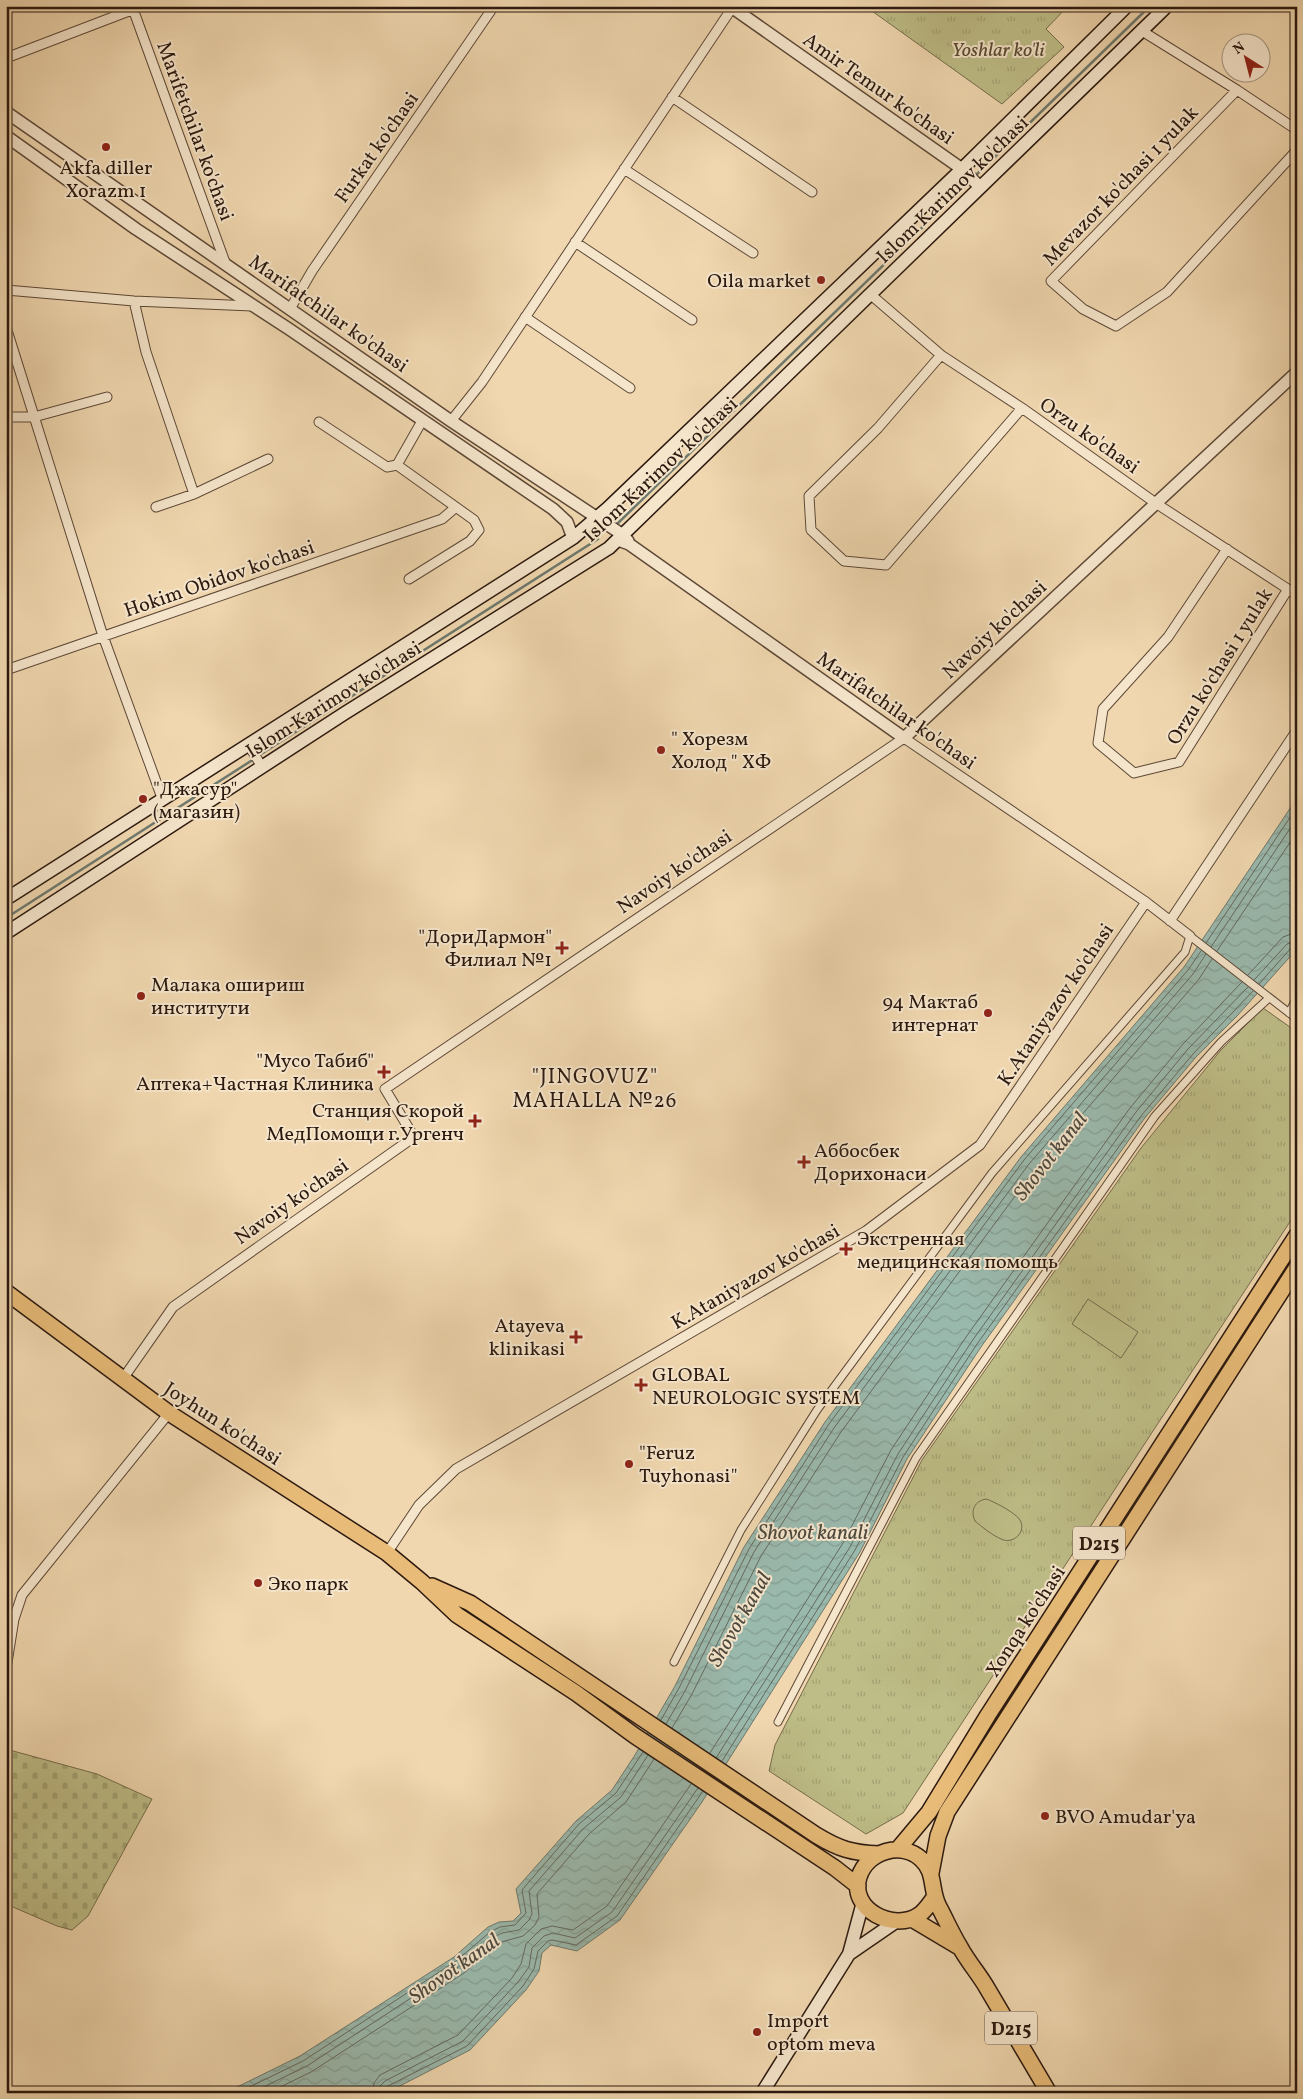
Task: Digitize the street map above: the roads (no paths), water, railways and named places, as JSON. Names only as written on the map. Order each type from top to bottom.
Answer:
[{"type":"main road","name":"Islom Karimov ko'chasi","points":[[6,898],[573,538],[962,169],[1127,6]]},
{"type":"main road","name":"Islom Karimov ko'chasi","points":[[6,933],[262,766],[624,539],[870,294],[1167,6]]},
{"type":"main road","name":"Xonqa ko'chasi","points":[[898,1849],[929,1812],[988,1715],[1297,1235]]},
{"type":"main road","name":"Xonqa ko'chasi","points":[[931,1873],[938,1836],[947,1812],[1297,1267]]},
{"type":"main road","name":"Joyhun ko'chasi","points":[[6,1292],[122,1380],[169,1413],[387,1553],[457,1615],[579,1686]]},
{"type":"main road","points":[[579,1686],[647,1723],[833,1845],[856,1853],[879,1854],[898,1849],[917,1856],[931,1873]]},
{"type":"main road","points":[[579,1686],[635,1736],[835,1868],[858,1886]]},
{"type":"main road","points":[[988,1715],[1002,1725]]},
{"type":"main road","points":[[762,2093],[849,1954],[862,1902],[858,1886],[859,1877],[864,1868],[879,1854]]},
{"type":"main road","name":"D215","points":[[931,1873],[934,1898],[960,1948],[986,1986],[1049,2093]]},
{"type":"main road","points":[[849,1954],[904,1920],[926,1909],[934,1898]]},
{"type":"main road","name":"D215","points":[[862,1902],[877,1917],[904,1920],[960,1948]]},
{"type":"street","name":"Furkat ko'chasi","points":[[290,309],[312,271],[494,6]]},
{"type":"street","name":"Amir Temur ko'chasi","points":[[731,7],[962,169],[980,187]]},
{"type":"street","points":[[451,421],[482,382],[731,7]]},
{"type":"street","points":[[6,58],[138,8]]},
{"type":"street","name":"Marifetchilar ko'chasi","points":[[138,8],[226,265]]},
{"type":"street","points":[[1142,31],[1297,130]]},
{"type":"street","name":"Mevazor ko'chasi 1 yulak","points":[[1237,90],[1051,281],[1083,309],[1116,326],[1167,292],[1297,150]]},
{"type":"street","points":[[672,97],[812,192]]},
{"type":"street","name":"Marifatchilar ko'chasi","points":[[6,112],[451,421],[596,518],[904,738],[1146,902],[1190,936]]},
{"type":"street","name":"Marifatchilar ko'chasi","points":[[6,136],[136,228],[552,509],[567,522],[573,538]]},
{"type":"street","points":[[624,169],[753,253]]},
{"type":"street","points":[[575,242],[692,320]]},
{"type":"street","points":[[6,290],[134,301],[252,306]]},
{"type":"street","name":"Orzu ko'chasi","points":[[870,294],[941,355],[1022,408],[1157,504],[1297,595]]},
{"type":"street","points":[[134,301],[146,352],[194,494]]},
{"type":"street","points":[[525,316],[630,388]]},
{"type":"street","points":[[6,327],[103,636],[162,798]]},
{"type":"street","points":[[941,355],[878,428],[809,496],[810,530],[844,561],[886,565],[1022,408]]},
{"type":"street","name":"Navoiy ko'chasi","points":[[122,1380],[173,1307],[414,1137],[385,1089],[904,738],[1297,372]]},
{"type":"street","points":[[6,418],[34,417],[107,397]]},
{"type":"street","points":[[397,465],[422,421]]},
{"type":"street","points":[[319,422],[387,467],[397,465],[474,520],[478,530],[470,541],[409,579]]},
{"type":"street","points":[[156,507],[194,494],[268,459]]},
{"type":"street","name":"Hokim Obidov ko'chasi","points":[[6,670],[442,519],[456,507]]},
{"type":"street","name":"Orzu ko'chasi 1 yulak","points":[[1227,549],[1168,637],[1103,709],[1098,744],[1134,773],[1179,762],[1288,589]]},
{"type":"street","points":[[1170,921],[1297,730]]},
{"type":"street","points":[[248,744],[262,766]]},
{"type":"street","name":"K.Ataniyazov ko'chasi","points":[[387,1553],[419,1505],[456,1469],[866,1231],[980,1145],[1146,902]]},
{"type":"street","points":[[674,1662],[741,1530],[817,1410],[992,1173],[1185,952],[1190,936],[1297,1019]]},
{"type":"street","points":[[1289,1013],[1297,997]]},
{"type":"street","points":[[778,1722],[916,1458],[1155,1116],[1221,1042],[1268,998]]},
{"type":"street","points":[[6,1670],[14,1619],[22,1595],[169,1413]]},
{"type":"water","name":"Shovot kanali","points":[[1297,798],[1297,949],[1237,1016],[1196,1057],[1144,1119],[981,1347],[907,1459],[860,1552],[702,1802],[620,1920],[577,1951],[551,1945],[542,1953],[539,1971],[526,1990],[470,2050],[386,2093],[225,2093],[300,2056],[454,1957],[488,1927],[499,1922],[513,1921],[521,1913],[516,1889],[576,1821],[612,1790],[635,1755],[675,1686],[744,1547],[825,1422],[1021,1157],[1184,967]]},
{"type":"waterway","points":[[975,176],[1150,6]]},
{"type":"waterway","points":[[617,524],[970,181]]},
{"type":"waterway","points":[[258,756],[598,539]]},
{"type":"waterway","points":[[6,918],[254,759]]},
{"type":"place","name":"Akfa diller Xorazm 1","points":[[106,147]]},
{"type":"place","name":"Oila market","points":[[821,280]]},
{"type":"place","name":"\" Хорезм Холод \" ХФ","points":[[661,750]]},
{"type":"place","name":"\"Джасур\" (магазин)","points":[[143,799]]},
{"type":"place","name":"\"ДориДармон\" Филиал №1","points":[[562,948]]},
{"type":"place","name":"Малака ошириш институти","points":[[141,996]]},
{"type":"place","name":"94 Мактаб интернат","points":[[988,1013]]},
{"type":"place","name":"\"Мусо Табиб\" Аптека+Частная Клиника","points":[[384,1072]]},
{"type":"place","name":"Станция Скорой МедПомощи г.Ургенч","points":[[475,1121]]},
{"type":"place","name":"Аббосбек Дорихонаси","points":[[804,1162]]},
{"type":"place","name":"Экстренная медицинская помощь","points":[[846,1249]]},
{"type":"place","name":"Atayeva klinikasi","points":[[576,1337]]},
{"type":"place","name":"GLOBAL NEUROLOGIC SYSTEM","points":[[641,1385]]},
{"type":"place","name":"\"Feruz Tuyhonasi\"","points":[[629,1464]]},
{"type":"place","name":"Эко парк","points":[[258,1583]]},
{"type":"place","name":"BVO Amudar'ya","points":[[1045,1816]]},
{"type":"place","name":"Import optom meva","points":[[757,2032]]},
{"type":"district","name":"\"JINGOVUZ\" MAHALLA №26","points":[[595,1088]]},
{"type":"park label","name":"Yoshlar ko'li","points":[[998,49]]},
{"type":"water label","name":"Shovot kanal","points":[[1050,1156]]},
{"type":"water label","name":"Shovot kanal","points":[[739,1619]]},
{"type":"water label","name":"Shovot kanal","points":[[454,1968]]}]
